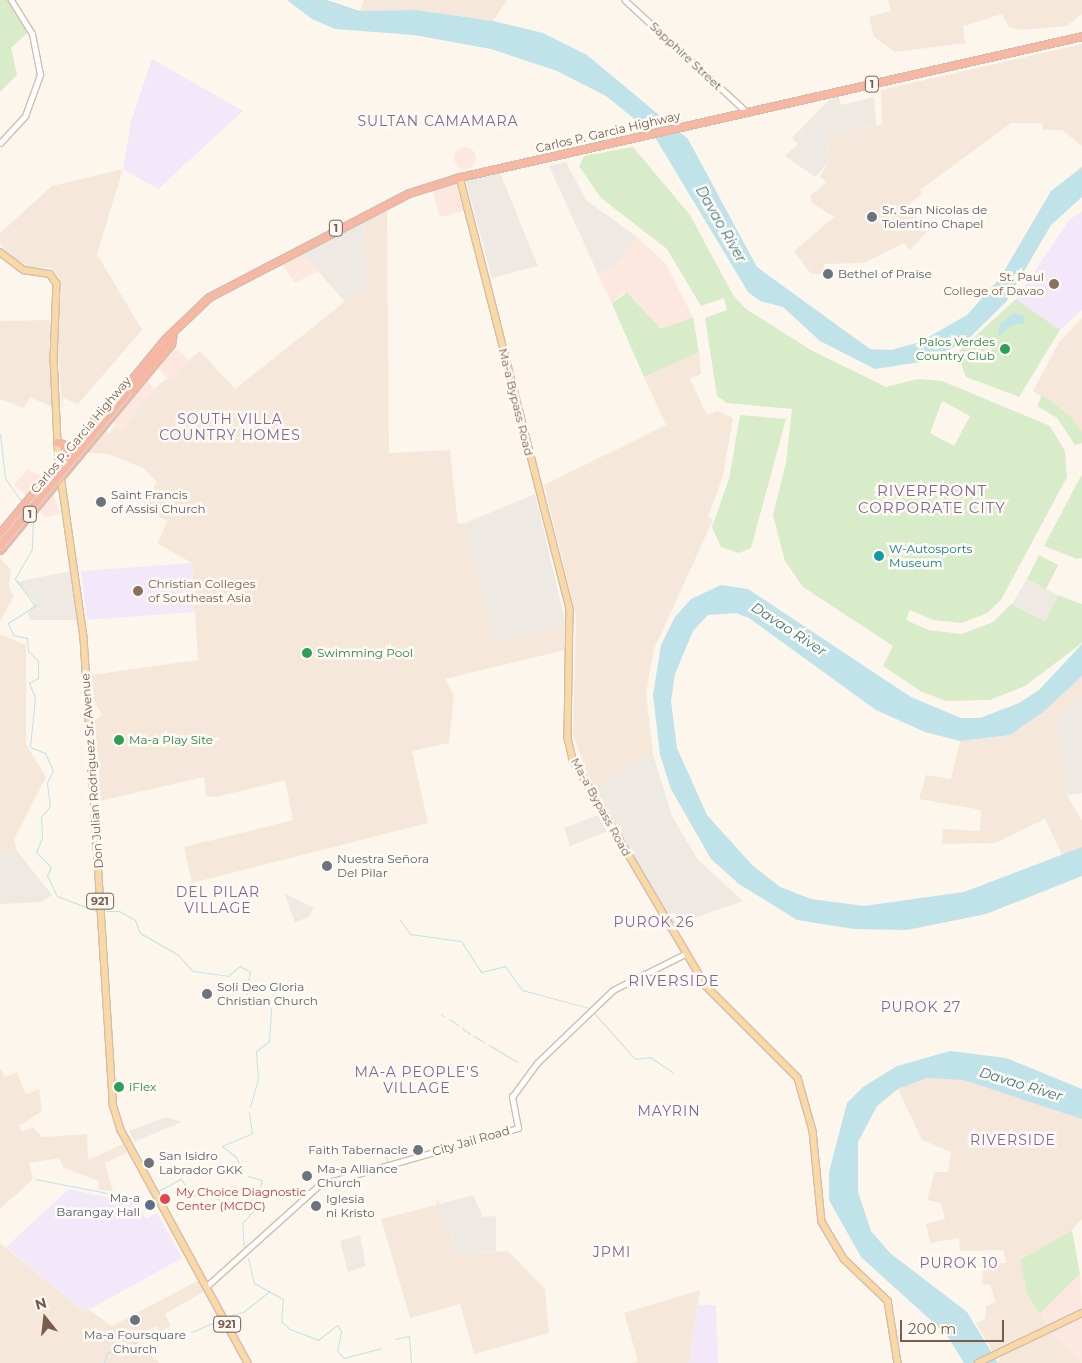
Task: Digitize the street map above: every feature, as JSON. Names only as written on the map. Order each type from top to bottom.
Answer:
[{"type":"highway","name":"Carlos P. Garcia Highway","points":[[0,538],[172,334],[201,303],[243,277],[387,202],[460,177],[1082,36]]},
{"type":"highway","name":"Carlos P. Garcia Highway","points":[[0,533],[162,337],[172,334]]},
{"type":"highway","name":"Carlos P. Garcia Highway","points":[[1,547],[16,532],[171,344],[172,334]]},
{"type":"highway","name":"Carlos P. Garcia Highway","points":[[1,547],[124,391]]},
{"type":"highway","points":[[114,395],[123,402]]},
{"type":"highway","points":[[96,416],[105,424]]},
{"type":"highway","points":[[85,430],[93,438]]},
{"type":"highway","points":[[57,442],[84,449]]},
{"type":"highway","points":[[71,447],[76,459]]},
{"type":"highway","points":[[42,482],[51,489]]},
{"type":"highway","points":[[31,495],[40,502]]},
{"type":"highway","points":[[20,509],[28,516]]},
{"type":"highway","points":[[7,524],[16,532]]},
{"type":"main road","name":"Ma-a Bypass Road","points":[[460,177],[570,609],[570,750],[685,954],[718,1001],[799,1080],[813,1131],[822,1222],[844,1258],[888,1300],[898,1363]]},
{"type":"main road","name":"Don Julian Rodriguez Sr. Avenue","points":[[0,252],[24,270],[50,274],[57,284],[57,442],[84,638],[113,1104],[121,1130],[248,1363]]},
{"type":"main road","points":[[978,1363],[1082,1313]]},
{"type":"street","points":[[0,143],[25,116],[40,75],[32,34],[11,0]]},
{"type":"street","name":"Sapphire Street","points":[[625,0],[747,112]]},
{"type":"street","name":"City Jail Road","points":[[207,1286],[319,1185],[518,1128],[512,1097],[542,1058],[613,990],[685,954]]},
{"type":"shaded area","points":[[364,0],[507,0],[493,21],[416,10],[360,11]]},
{"type":"shaded area","points":[[888,0],[1082,0],[1082,14],[1067,26],[1019,30],[1009,27],[1002,14],[963,26],[965,43],[895,52],[874,37],[869,17],[891,11]]},
{"type":"shaded area","points":[[1082,44],[1082,146],[1062,130],[1043,130],[1042,123],[1011,123],[920,190],[922,194],[905,207],[930,229],[910,250],[904,243],[864,263],[824,264],[823,274],[811,274],[794,251],[834,217],[811,202],[811,195],[827,182],[820,177],[828,163],[827,136],[882,124],[881,90]]},
{"type":"shaded area","points":[[152,59],[243,111],[158,189],[123,169],[131,122]]},
{"type":"shaded area","points":[[839,97],[841,105],[874,97],[876,125],[827,136],[828,163],[815,177],[785,156],[798,144],[792,138],[830,99]]},
{"type":"shaded area","points":[[461,147],[469,147],[476,154],[476,162],[469,169],[461,169],[454,162],[454,154]]},
{"type":"shaded area","points":[[566,162],[586,200],[637,237],[614,266],[598,274],[549,166]]},
{"type":"shaded area","points":[[123,169],[97,254],[142,330],[78,404],[63,398],[63,413],[57,342],[49,342],[52,407],[30,397],[24,408],[0,399],[0,321],[50,320],[49,333],[57,333],[62,285],[52,268],[31,267],[16,260],[0,244],[0,233],[52,186]]},
{"type":"shaded area","points":[[500,173],[538,266],[492,278],[466,181]]},
{"type":"shaded area","points":[[456,183],[464,211],[440,217],[432,189]]},
{"type":"shaded area","points":[[387,210],[389,453],[450,450],[458,524],[465,523],[496,642],[566,625],[565,650],[445,679],[454,696],[449,743],[412,751],[428,823],[192,883],[184,847],[293,820],[285,780],[216,797],[206,796],[204,777],[100,801],[94,721],[102,715],[93,699],[91,675],[198,660],[192,563],[157,543],[168,521],[141,508],[157,482],[143,468],[108,454],[85,452],[104,429],[109,433],[115,426],[121,431],[154,389],[200,351],[235,389],[366,285],[364,221]]},
{"type":"shaded area","name":"St. Paul College of Davao","points":[[1082,211],[1082,310],[1060,330],[1016,299],[1069,220]]},
{"type":"shaded area","points":[[364,221],[366,285],[345,302],[302,253]]},
{"type":"shaded area","points":[[637,237],[666,264],[693,317],[661,330],[630,294],[624,292],[612,304],[598,274],[614,266]]},
{"type":"shaded area","points":[[302,253],[318,271],[295,283],[282,264]]},
{"type":"shaded area","points":[[1082,318],[1081,432],[1069,415],[1033,391],[1059,342]]},
{"type":"shaded area","points":[[172,346],[189,360],[169,380],[155,366]]},
{"type":"shaded area","points":[[699,352],[701,374],[690,379],[707,415],[717,411],[733,418],[723,476],[708,517],[713,520],[654,649],[646,693],[653,754],[592,788],[573,734],[576,615],[544,485],[666,425],[644,377]]},
{"type":"shaded area","points":[[145,378],[154,389],[121,431],[115,426],[114,415]]},
{"type":"shaded area","points":[[27,470],[44,477],[28,497],[14,485]]},
{"type":"shaded area","points":[[52,491],[60,514],[44,517],[38,507]]},
{"type":"shaded area","points":[[535,494],[566,625],[496,642],[465,523]]},
{"type":"shaded area","points":[[0,558],[11,570],[9,587],[14,596],[0,621]]},
{"type":"shaded area","name":"Christian Colleges of Southeast Asia","points":[[192,563],[195,612],[87,620],[81,571]]},
{"type":"shaded area","points":[[71,571],[79,620],[30,620],[28,612],[35,602],[16,582]]},
{"type":"shaded area","points":[[1027,579],[1058,595],[1045,621],[1012,604]]},
{"type":"shaded area","points":[[0,634],[26,645],[26,744],[46,777],[14,839],[17,851],[0,852]]},
{"type":"shaded area","points":[[1082,676],[1082,698],[1057,714],[1067,795],[1082,821],[1082,847],[1062,855],[1045,819],[995,843],[942,844],[943,829],[980,831],[981,810],[919,799],[926,775],[951,779],[960,741],[1010,735]]},
{"type":"shaded area","points":[[1082,698],[1082,793],[1067,795],[1057,714]]},
{"type":"shaded area","points":[[653,754],[672,816],[698,860],[743,901],[674,925],[663,908],[592,788]]},
{"type":"shaded area","points":[[598,815],[608,831],[570,846],[564,828]]},
{"type":"shaded area","points":[[17,851],[52,895],[42,902],[0,904],[0,852]]},
{"type":"shaded area","points":[[284,893],[314,908],[309,917],[295,922]]},
{"type":"shaded area","points":[[0,1068],[5,1077],[17,1072],[26,1094],[39,1089],[42,1111],[19,1126],[22,1131],[33,1127],[42,1137],[87,1134],[88,1160],[123,1144],[127,1153],[105,1163],[113,1192],[98,1189],[99,1181],[64,1168],[59,1158],[29,1163],[33,1179],[0,1209]]},
{"type":"shaded area","points":[[927,1078],[964,1079],[1082,1119],[1082,1219],[1072,1230],[1020,1260],[1027,1294],[1048,1324],[996,1351],[992,1351],[976,1323],[985,1319],[986,1306],[996,1302],[990,1285],[982,1284],[983,1264],[1006,1263],[1003,1250],[960,1251],[959,1238],[930,1243],[926,1224],[945,1219],[941,1203],[927,1200],[935,1172],[948,1172],[951,1152],[922,1140],[898,1089]]},
{"type":"shaded area","points":[[166,1117],[182,1122],[134,1142],[129,1131]]},
{"type":"shaded area","points":[[69,1189],[137,1204],[146,1219],[157,1213],[182,1258],[85,1312],[6,1247]]},
{"type":"shaded area","points":[[473,1195],[483,1217],[496,1216],[496,1251],[457,1255],[451,1234],[446,1236],[440,1204]]},
{"type":"shaded area","points":[[438,1199],[457,1254],[508,1251],[545,1289],[549,1333],[474,1354],[460,1304],[410,1318],[381,1219],[436,1205]]},
{"type":"shaded area","points":[[360,1235],[366,1266],[348,1272],[340,1241]]},
{"type":"shaded area","points":[[0,1243],[85,1312],[89,1310],[112,1326],[199,1280],[205,1291],[165,1314],[171,1326],[160,1332],[156,1326],[132,1339],[160,1363],[0,1363]]},
{"type":"shaded area","points":[[1080,1274],[1082,1308],[1048,1324],[1040,1314]]},
{"type":"shaded area","points":[[700,1290],[689,1363],[633,1363],[638,1361],[624,1313]]},
{"type":"shaded area","points":[[698,1305],[716,1305],[718,1363],[689,1363]]},
{"type":"shaded area","points":[[1082,1317],[1082,1363],[1051,1331]]},
{"type":"shaded area","points":[[1051,1331],[1082,1363],[998,1363],[1000,1358]]},
{"type":"green space","points":[[0,0],[8,0],[29,31],[11,48],[17,75],[0,92]]},
{"type":"green space","points":[[633,147],[690,215],[733,295],[746,309],[811,350],[886,387],[918,379],[942,381],[1050,426],[1065,451],[1067,477],[1001,600],[987,613],[962,623],[933,620],[910,610],[906,620],[928,630],[962,634],[993,622],[1011,604],[1045,621],[1058,595],[1082,604],[1082,643],[1025,686],[990,700],[947,701],[922,692],[883,666],[893,646],[803,587],[785,561],[773,515],[786,463],[792,409],[727,403],[717,396],[705,318],[727,310],[724,298],[701,306],[667,249],[601,198],[579,166],[584,156]],"holes":[[[942,401],[970,416],[954,446],[930,433]]]},
{"type":"green space","points":[[627,292],[661,329],[693,317],[699,352],[644,377],[612,304]]},
{"type":"green space","name":"Palos Verdes Country Club","points":[[1016,299],[1060,330],[1019,397],[966,377],[957,353]]},
{"type":"green space","points":[[1042,395],[1069,415],[1082,432],[1082,443],[1075,445],[1057,418],[1037,406]]},
{"type":"green space","points":[[740,415],[786,419],[751,548],[739,553],[721,547],[712,527],[729,479]]},
{"type":"green space","points":[[1082,474],[1082,558],[1077,559],[1044,546]]},
{"type":"green space","points":[[1039,555],[1058,565],[1046,589],[1027,579]]},
{"type":"green space","points":[[1072,1230],[1080,1274],[1040,1314],[1027,1294],[1020,1260]]},
{"type":"water","name":"Davao River","points":[[287,0],[327,0],[360,11],[416,10],[493,21],[543,33],[587,55],[688,139],[757,267],[870,349],[891,350],[920,342],[967,315],[1000,278],[1051,191],[1082,167],[1082,197],[1051,225],[1006,302],[966,341],[927,361],[875,369],[820,341],[783,307],[760,301],[748,292],[653,134],[606,96],[557,71],[491,49],[414,35],[335,29],[312,19]]},
{"type":"water","points":[[1014,313],[1024,316],[1025,323],[1010,326],[998,337],[1000,324]]},
{"type":"water","name":"Davao River","points":[[721,585],[748,589],[911,697],[961,718],[980,718],[1019,703],[1039,690],[1082,644],[1082,676],[1043,712],[1010,735],[960,741],[925,732],[876,710],[749,618],[736,613],[708,615],[693,631],[675,674],[671,701],[677,748],[707,815],[752,865],[780,887],[811,899],[864,906],[964,892],[1082,847],[1082,876],[986,914],[907,930],[854,929],[797,920],[739,884],[711,859],[671,789],[660,755],[653,695],[661,645],[675,617],[691,599]]},
{"type":"water","name":"Davao River","points":[[950,1051],[1006,1058],[1082,1089],[1082,1119],[964,1080],[927,1078],[898,1089],[877,1106],[858,1142],[858,1192],[871,1231],[890,1253],[967,1312],[998,1363],[964,1363],[946,1334],[861,1257],[829,1200],[829,1172],[847,1103],[863,1087],[897,1066]]},
{"type":"waterway","points":[[0,434],[5,478],[21,501]]},
{"type":"waterway","points":[[33,515],[32,549],[15,579],[35,606],[8,623],[13,635],[27,638],[28,651],[38,661],[38,678],[29,683],[35,697],[30,747],[45,753],[53,770],[47,783],[50,806],[41,817],[42,838],[36,852],[51,867],[47,875],[57,896],[96,911]]},
{"type":"waterway","points":[[106,911],[119,911],[135,920],[140,933],[177,954],[193,971],[228,976],[240,966],[250,972],[246,994],[270,1004],[271,1011],[269,1041],[256,1051],[258,1079],[250,1107]]},
{"type":"waterway","points":[[400,920],[410,934],[461,941],[481,972],[505,966],[522,990],[589,1008]]},
{"type":"waterway","points":[[594,1013],[635,1059],[650,1057],[672,1072]]},
{"type":"waterway","points":[[449,1019],[458,1025]]},
{"type":"waterway","points":[[462,1028],[470,1034]]},
{"type":"waterway","points":[[474,1036],[484,1042]]},
{"type":"waterway","points":[[489,1045],[517,1062]]},
{"type":"waterway","points":[[244,1249],[242,1223],[253,1211],[262,1180],[244,1175],[236,1157],[222,1146],[252,1133],[249,1111]]},
{"type":"waterway","points":[[384,1150],[388,1163]]},
{"type":"waterway","points":[[35,1179],[138,1199]]},
{"type":"waterway","points":[[158,1191],[181,1179],[192,1196],[207,1193],[227,1204],[243,1192],[258,1192]]},
{"type":"waterway","points":[[248,1258],[254,1283],[283,1299],[281,1321],[290,1329],[318,1340],[337,1325],[341,1331],[337,1351],[344,1358],[382,1348]]},
{"type":"waterway","points":[[229,1316],[243,1312],[270,1291]]},
{"type":"waterway","points":[[125,1347],[147,1338],[189,1333],[220,1320]]},
{"type":"waterway","points":[[395,1339],[409,1336],[411,1363]]},
{"type":"waterway","points":[[104,1363],[107,1353],[119,1348]]},
{"type":"place","name":"Sr. San Nicolas de Tolentino Chapel","points":[[872,217]]},
{"type":"place","name":"Bethel of Praise","points":[[828,274]]},
{"type":"place","name":"St. Paul College of Davao","points":[[1054,284]]},
{"type":"place","name":"Palos Verdes Country Club","points":[[1005,349]]},
{"type":"place","name":"Saint Francis of Assisi Church","points":[[101,502]]},
{"type":"place","name":"W-Autosports Museum","points":[[879,556]]},
{"type":"place","name":"Christian Colleges of Southeast Asia","points":[[138,591]]},
{"type":"place","name":"Swimming Pool","points":[[307,653]]},
{"type":"place","name":"Ma-a Play Site","points":[[119,740]]},
{"type":"place","name":"Nuestra Señora Del Pilar","points":[[327,866]]},
{"type":"place","name":"Soli Deo Gloria Christian Church","points":[[207,994]]},
{"type":"place","name":"iFlex","points":[[119,1087]]},
{"type":"place","name":"Faith Tabernacle","points":[[418,1150]]},
{"type":"place","name":"San Isidro Labrador GKK","points":[[149,1163]]},
{"type":"place","name":"Ma-a Alliance Church","points":[[307,1176]]},
{"type":"place","name":"My Choice Diagnostic Center (MCDC)","points":[[165,1199]]},
{"type":"place","name":"Ma-a Barangay Hall","points":[[150,1205]]},
{"type":"place","name":"Iglesia ni Kristo","points":[[316,1206]]},
{"type":"place","name":"Ma-a Foursquare Church","points":[[135,1320]]},
{"type":"district","name":"SULTAN CAMAMARA","points":[[438,121]]},
{"type":"district","name":"SOUTH VILLA COUNTRY HOMES","points":[[230,428]]},
{"type":"district","name":"RIVERFRONT CORPORATE CITY","points":[[932,498]]},
{"type":"district","name":"DEL PILAR VILLAGE","points":[[218,900]]},
{"type":"district","name":"PUROK 26","points":[[654,922]]},
{"type":"district","name":"RIVERSIDE","points":[[674,981]]},
{"type":"district","name":"PUROK 27","points":[[921,1007]]},
{"type":"district","name":"MA-A PEOPLE'S VILLAGE","points":[[417,1080]]},
{"type":"district","name":"MAYRIN","points":[[669,1111]]},
{"type":"district","name":"RIVERSIDE","points":[[1013,1140]]},
{"type":"district","name":"JPMI","points":[[612,1252]]},
{"type":"district","name":"PUROK 10","points":[[959,1263]]}]
